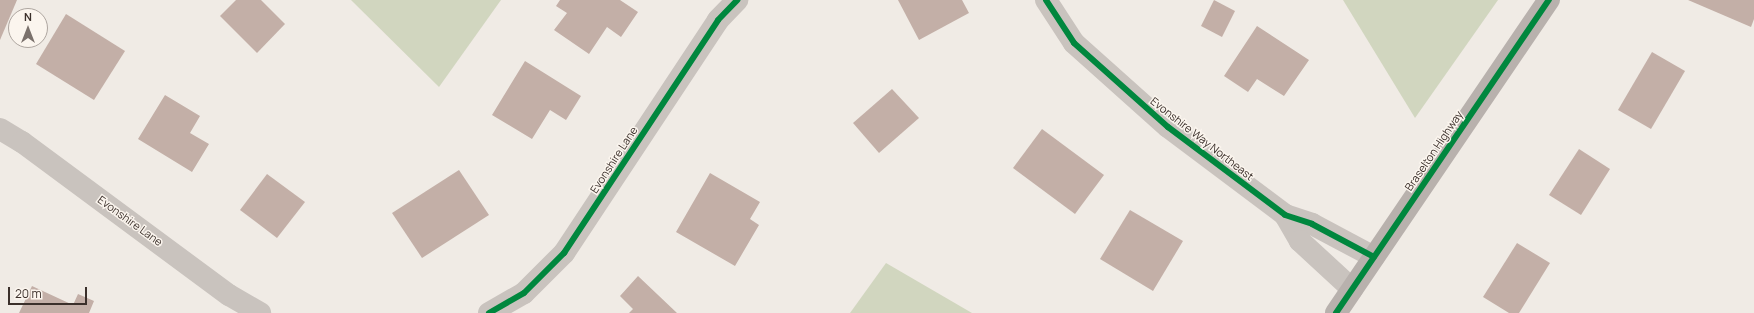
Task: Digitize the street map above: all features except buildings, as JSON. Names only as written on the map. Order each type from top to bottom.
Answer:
[{"type":"main road","name":"Braselton Highway","points":[[1336,313],[1549,0]]},
{"type":"street","name":"Evonshire Lane","points":[[489,313],[524,293],[564,253],[718,20],[737,0]]},
{"type":"street","name":"Evonshire Way Northeast","points":[[1046,0],[1074,43],[1168,127],[1285,215],[1312,224],[1374,257]]},
{"type":"street","name":"Evonshire Lane","points":[[0,129],[22,142],[229,295],[260,313]]},
{"type":"street","name":"Evonshire Way Northeast","points":[[1285,215],[1300,241],[1352,289]]},
{"type":"green space","points":[[351,0],[501,0],[439,87]]},
{"type":"green space","points":[[1343,0],[1498,0],[1415,118]]},
{"type":"green space","points":[[886,263],[972,313],[850,313]]},
{"type":"cycle path","points":[[489,313],[524,293],[564,253],[718,20],[737,0]]},
{"type":"cycle path","points":[[1046,0],[1074,43],[1168,127],[1285,215],[1312,224],[1374,257]]},
{"type":"cycle path","points":[[1336,313],[1549,0]]}]
